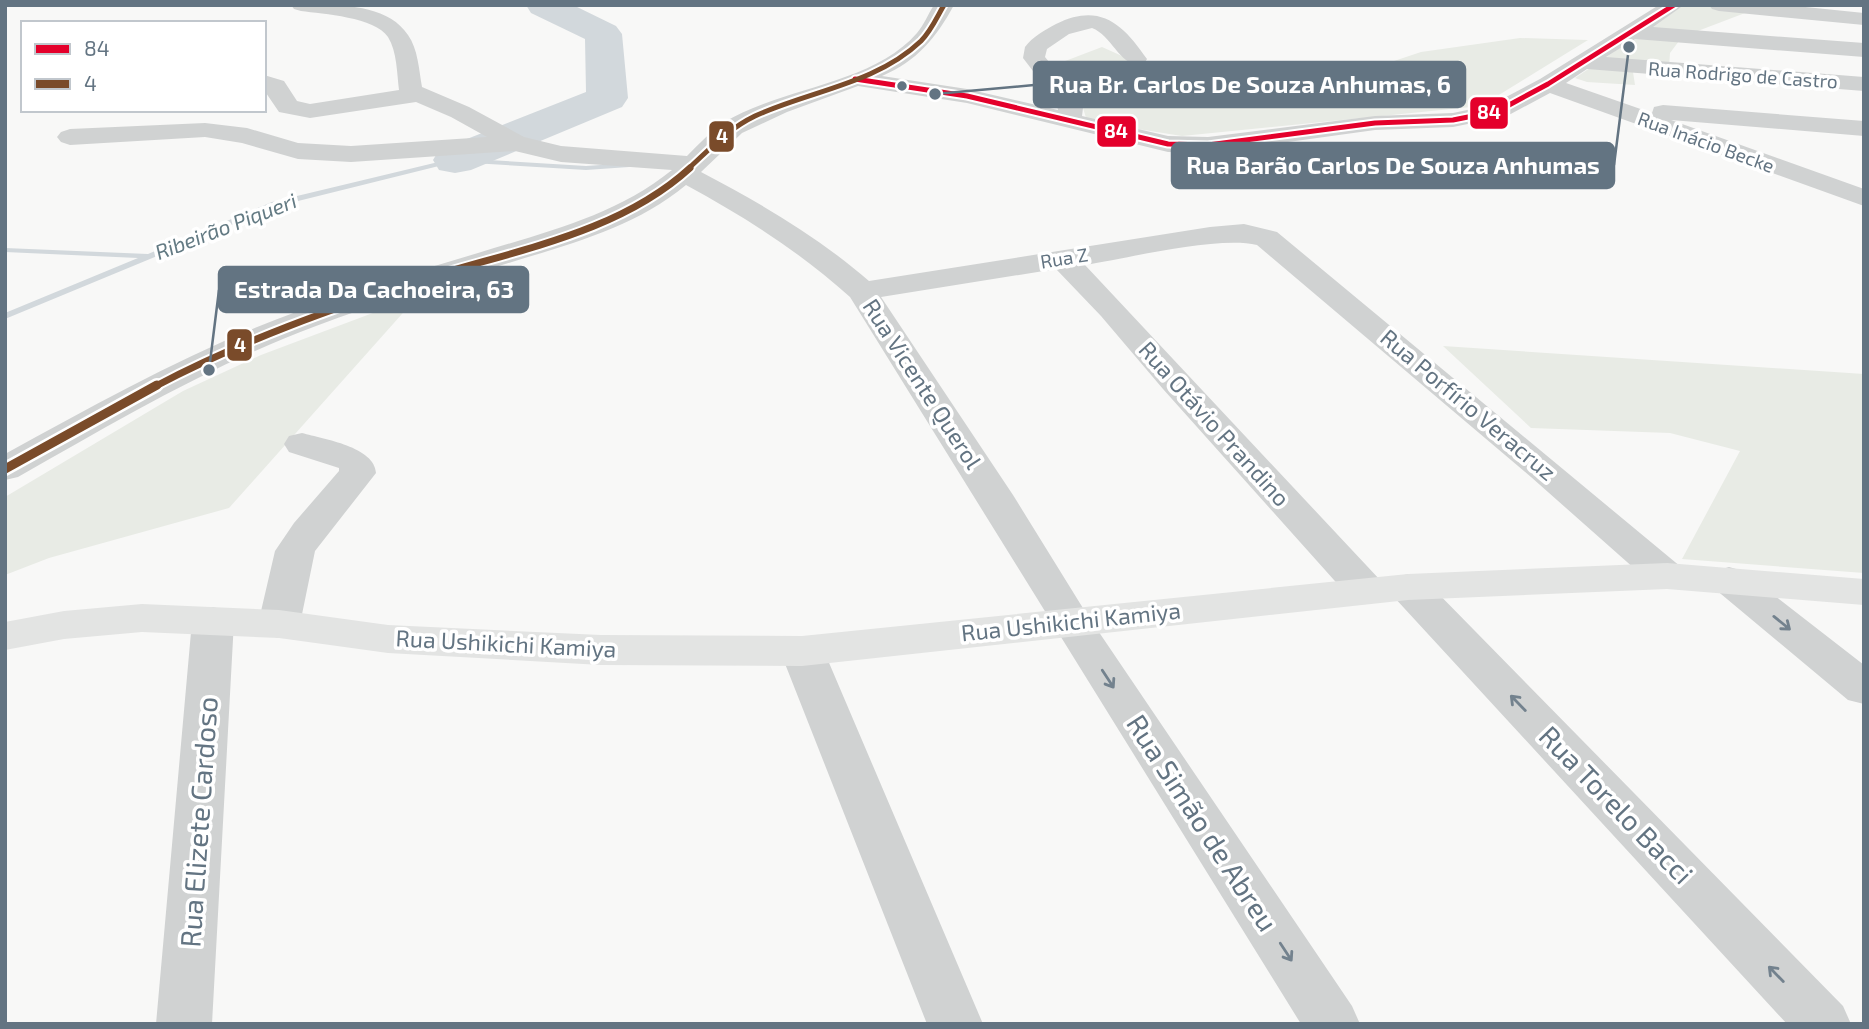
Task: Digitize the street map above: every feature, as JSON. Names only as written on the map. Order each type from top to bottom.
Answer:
[{"type":"main road","name":"Rua Ushikichi Kamiya","points":[[5,636],[64,625],[142,618],[279,624],[387,639],[601,650],[802,651],[1387,589],[1667,576],[1864,592]]},
{"type":"street","points":[[301,5],[360,15],[392,30],[398,34],[411,91],[460,112],[515,143],[561,154],[689,169]]},
{"type":"street","points":[[5,469],[120,405],[263,335],[382,292],[601,223],[650,201],[689,169],[725,134],[755,116],[855,79],[915,47],[927,34],[944,5]]},
{"type":"street","points":[[855,79],[967,96],[1168,144],[1209,145],[1375,123],[1474,117],[1499,111],[1548,85],[1674,5]]},
{"type":"street","points":[[1719,5],[1756,11],[1864,19]]},
{"type":"street","points":[[1069,121],[1071,108],[1068,100],[1034,58],[1036,47],[1066,26],[1098,23],[1111,29],[1136,59]]},
{"type":"street","points":[[1632,32],[1864,50]]},
{"type":"street","name":"Rua Rodrigo de Castro","points":[[1581,62],[1864,83]]},
{"type":"street","points":[[266,83],[276,86],[288,107],[310,111],[416,95]]},
{"type":"street","name":"Rua Inácio Becke","points":[[1548,85],[1858,195]]},
{"type":"street","points":[[1623,112],[1659,112],[1864,129]]},
{"type":"street","points":[[70,137],[205,130],[247,136],[298,151],[351,153],[515,143]]},
{"type":"street","name":"Rua Vicente Querol","points":[[689,169],[828,261],[862,291],[994,495],[1071,622]]},
{"type":"street","name":"Rua Z","points":[[862,291],[1210,236],[1244,233],[1267,238]]},
{"type":"street","name":"Rua Porfírio Veracruz","points":[[1267,238],[1544,469],[1667,576]]},
{"type":"street","name":"Rua Otávio Prandino","points":[[1062,258],[1112,309],[1175,382],[1387,589]]},
{"type":"street","points":[[279,624],[295,551],[314,522],[357,473],[357,465],[352,460],[302,444]]},
{"type":"street","points":[[1729,580],[1864,689]]},
{"type":"street","name":"Rua Torelo Bacci","points":[[1387,589],[1823,1024]]},
{"type":"street","name":"Rua Elizete Cardoso","points":[[184,1024],[214,621]]},
{"type":"street","name":"Rua Simão de Abreu","points":[[1071,622],[1332,1024]]},
{"type":"street","points":[[802,651],[955,1024]]},
{"type":"shaded area","points":[[1684,5],[1766,5],[1682,37],[1670,53],[1669,67],[1633,72],[1635,85],[1587,82],[1575,78]]},
{"type":"shaded area","points":[[1520,38],[1588,40],[1481,106],[1182,136],[1087,121],[1078,92],[1060,63],[1102,47],[1211,96],[1364,71],[1421,52]]},
{"type":"shaded area","points":[[418,296],[229,508],[49,558],[5,575],[5,497],[183,391],[261,355]]},
{"type":"shaded area","points":[[1443,346],[1864,374],[1864,573],[1682,559],[1740,451],[1670,433],[1531,428]]},
{"type":"waterway","name":"Ribeirão Piqueri","points":[[455,160],[607,98],[603,34],[544,5]]},
{"type":"waterway","name":"Ribeirão Piqueri","points":[[5,316],[275,204],[455,160],[586,168],[629,165]]},
{"type":"waterway","points":[[5,250],[146,256]]},
{"type":"transit line","name":"4","points":[[5,469],[101,415],[232,348],[387,291],[590,228],[627,211],[671,184],[733,128],[779,106],[882,68],[904,55],[925,37],[944,5]]},
{"type":"transit line","name":"84","points":[[855,79],[967,96],[1168,144],[1208,145],[1375,123],[1453,120],[1498,111],[1548,84],[1674,5]]},
{"type":"place","name":"Rua Barão Carlos De Souza Anhumas","points":[[1629,47]]},
{"type":"place","name":"Rua Br. Carlos De Souza Anhumas, 6","points":[[935,94]]},
{"type":"place","name":"Estrada Da Cachoeira, 63","points":[[209,370]]}]
